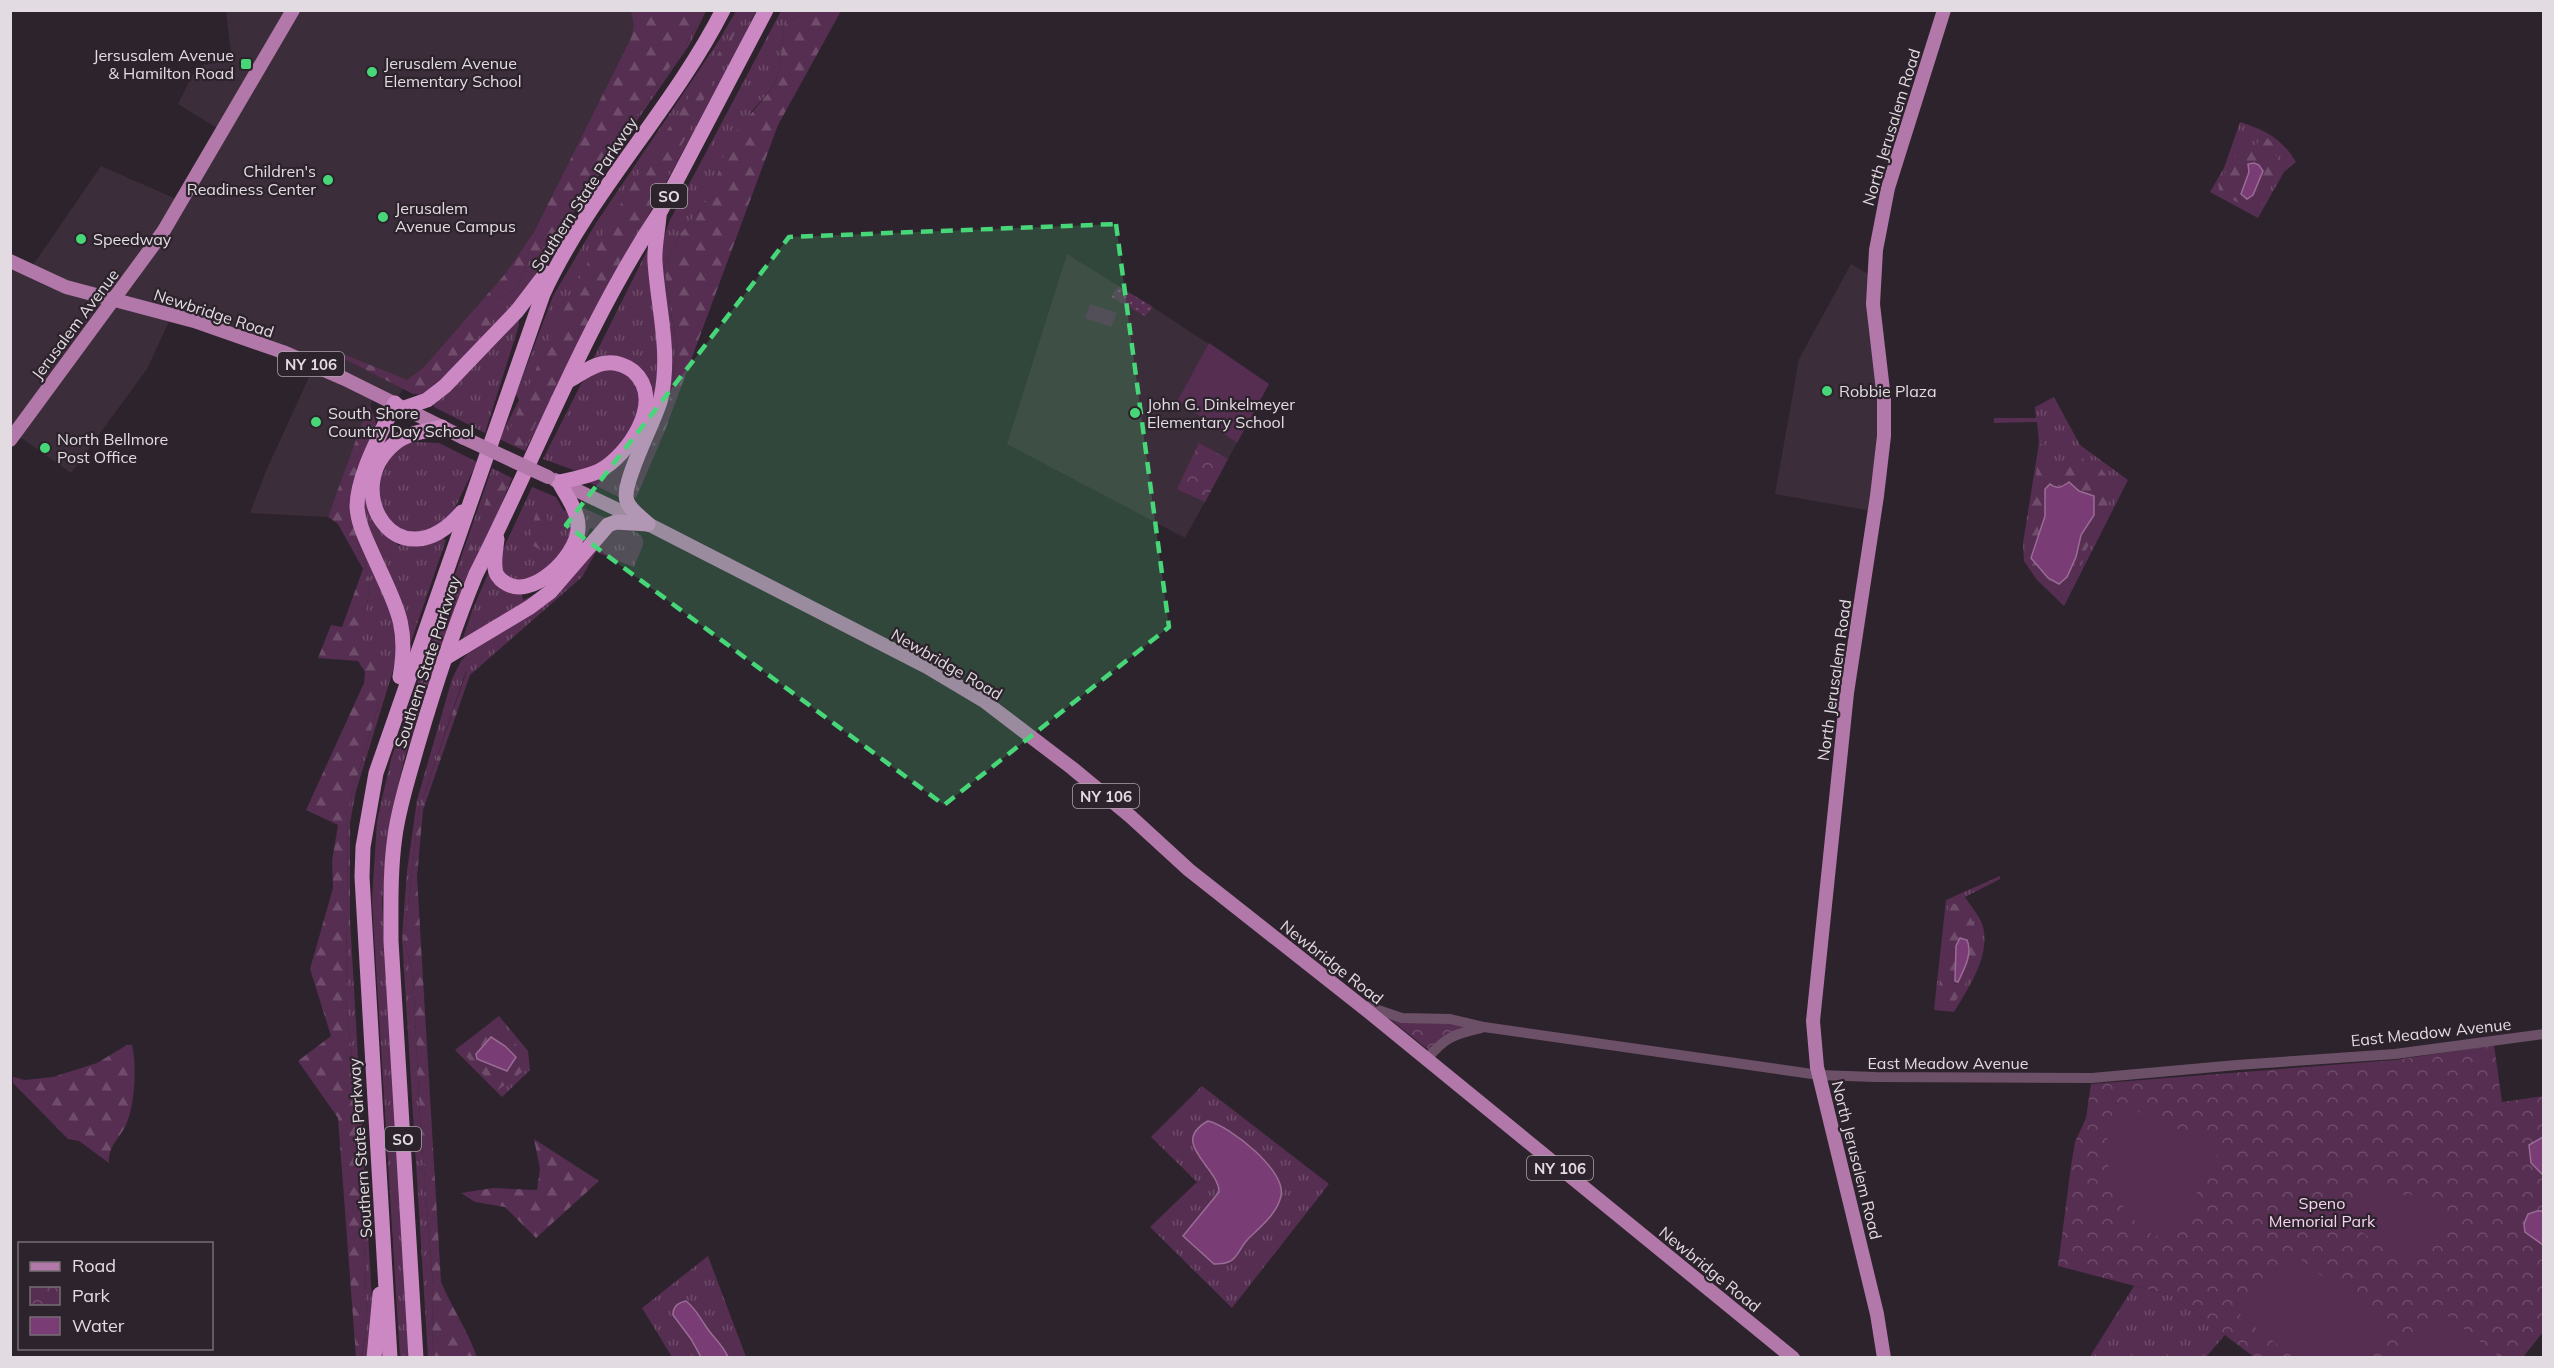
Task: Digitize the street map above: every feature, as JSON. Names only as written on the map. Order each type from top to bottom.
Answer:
[{"type":"highway","name":"Southern State Parkway","points":[[390,1358],[362,877],[363,847],[370,796],[397,709],[543,294],[565,251],[688,68],[723,10]]},
{"type":"highway","name":"Southern State Parkway","points":[[416,1358],[391,941],[390,882],[395,834],[405,790],[445,658],[476,574],[625,272],[660,212],[766,10]]},
{"type":"highway","points":[[397,709],[405,644],[401,620],[362,531],[357,506],[363,475],[399,405],[434,396],[504,326],[594,208]]},
{"type":"highway","points":[[648,524],[630,506],[626,500],[626,492],[656,416],[663,384],[664,343],[654,260],[660,212]]},
{"type":"highway","points":[[498,529],[495,568],[500,579],[508,585],[527,587],[549,574],[573,548],[578,531],[576,514],[554,480],[593,473],[609,464],[634,436],[645,410],[644,386],[630,369],[618,363],[600,364],[570,380]]},
{"type":"highway","points":[[442,427],[404,437],[385,453],[374,481],[373,501],[376,513],[387,528],[400,536],[421,539],[444,530],[458,518],[469,502]]},
{"type":"highway","points":[[445,658],[550,592],[608,525],[616,522],[648,524]]},
{"type":"highway","points":[[374,1358],[385,1249]]},
{"type":"main road","name":"Jerusalem Avenue","points":[[10,440],[114,300],[183,202],[293,10]]},
{"type":"main road","name":"North Jerusalem Road","points":[[1884,1358],[1877,1314],[1820,1075],[1814,1042],[1815,993],[1847,693],[1884,436],[1884,399],[1873,304],[1876,250],[1888,188],[1944,10]]},
{"type":"main road","name":"Newbridge Road","points":[[10,261],[66,287],[194,321],[275,350],[399,405],[648,524],[927,667],[984,701],[1072,768],[1130,816],[1189,870],[1358,1003],[1793,1358]]},
{"type":"street","name":"East Meadow Avenue","points":[[1358,1003],[1402,1018],[1450,1019],[1484,1027],[1820,1075],[2092,1078],[2395,1054],[2544,1034]]},
{"type":"street","points":[[1427,1059],[1451,1036],[1484,1027]]},
{"type":"highlighted area","points":[[1116,224],[1169,627],[944,805],[566,525],[789,237]]},
{"type":"shaded area","points":[[226,11],[290,11],[220,130],[178,104],[193,74],[197,74],[202,65],[232,61]]},
{"type":"shaded area","name":"Jerusalem Avenue Campus","points":[[293,11],[644,12],[534,232],[505,274],[424,367],[407,380],[395,403],[375,394],[328,517],[250,513],[266,471],[314,366],[171,317],[147,369],[71,473],[17,435],[11,443],[11,262],[29,271],[101,166],[183,202]]},
{"type":"shaded area","name":"John G. Dinkelmeyer Elementary School","points":[[1067,254],[1159,311],[1269,384],[1185,538],[1007,444]]},
{"type":"shaded area","points":[[1851,264],[1870,275],[1880,397],[1872,511],[1775,494],[1799,359]]},
{"type":"green space","points":[[631,11],[703,11],[689,40],[572,208],[537,256],[527,262],[520,282],[513,290],[494,300],[492,322],[424,395],[413,394],[345,359],[343,354],[407,380],[424,367],[505,274],[534,232],[631,38],[634,25]]},
{"type":"green space","points":[[703,11],[706,11],[690,44],[562,229],[523,295],[430,395],[433,387],[494,300],[513,290],[520,282],[527,262],[536,257],[572,208],[689,40]]},
{"type":"green space","points":[[736,11],[756,11],[736,53],[602,301],[525,451],[499,439],[519,400],[516,394],[553,296],[596,223],[718,42]]},
{"type":"green space","points":[[745,11],[690,129],[523,448],[505,441],[548,343],[613,217]]},
{"type":"green space","points":[[781,11],[806,11],[784,26],[780,65],[774,86],[751,112],[710,197],[681,233],[664,267],[677,350],[669,404],[636,485],[636,498],[631,495],[633,485],[664,406],[659,250],[670,220]]},
{"type":"green space","points":[[806,11],[841,11],[778,125],[664,433],[636,498],[636,485],[669,404],[677,350],[664,267],[681,233],[710,197],[729,140],[774,86],[780,65],[784,26]]},
{"type":"green space","points":[[2240,122],[2258,128],[2279,141],[2296,162],[2284,172],[2258,218],[2210,192],[2224,168]]},
{"type":"green space","points":[[2266,137],[2275,145],[2276,157],[2282,165],[2259,209],[2254,211],[2220,193],[2218,184],[2238,152],[2244,152]]},
{"type":"green space","points":[[651,243],[661,381],[623,499],[586,481],[645,426],[640,370],[592,361]]},
{"type":"green space","points":[[1118,286],[1153,307],[1145,316],[1111,297]]},
{"type":"green space","points":[[1090,304],[1117,313],[1111,327],[1085,318]]},
{"type":"green space","points":[[519,319],[485,433],[434,407],[433,403]]},
{"type":"green space","points":[[1209,343],[1269,384],[1237,443],[1178,400]]},
{"type":"green space","points":[[618,367],[640,383],[640,417],[606,463],[579,472],[543,459],[581,384],[592,372]]},
{"type":"green space","points":[[2054,397],[2080,445],[2128,480],[2064,606],[2037,580],[2024,561],[2023,543],[2039,443],[2037,422],[1994,423],[1994,418],[2036,418],[2035,407]]},
{"type":"green space","points":[[370,406],[375,418],[377,434],[354,497],[393,612],[398,636],[395,664],[356,791],[350,823],[350,919],[373,1319],[369,1358],[362,1357],[367,1321],[360,1128],[346,1002],[348,808],[379,703],[375,654],[362,650],[356,637],[367,605],[370,582],[349,512],[352,485],[375,431],[364,418]]},
{"type":"green space","points":[[364,418],[375,431],[352,485],[349,512],[370,582],[367,605],[357,637],[362,650],[376,654],[381,665],[379,703],[348,808],[346,1002],[360,1128],[367,1321],[362,1357],[356,1357],[338,1118],[298,1061],[331,1036],[310,969],[333,888],[332,861],[338,825],[306,810],[364,683],[365,672],[358,661],[318,658],[331,625],[342,627],[363,569],[338,524],[328,517]]},
{"type":"green space","points":[[2042,436],[2053,473],[2045,489],[2045,516],[2031,558],[2076,557],[2081,535],[2094,515],[2079,491],[2063,477],[2067,455],[2080,449],[2084,461],[2101,469],[2114,485],[2112,496],[2063,598],[2054,593],[2038,576],[2025,555]]},
{"type":"green space","points":[[415,440],[415,442],[439,443],[477,462],[453,512],[426,534],[405,533],[385,519],[379,499],[381,477],[390,457],[400,446]]},
{"type":"green space","points":[[1199,443],[1228,459],[1205,502],[1177,489]]},
{"type":"green space","points":[[492,468],[512,478],[426,690],[404,760],[390,823],[382,901],[409,1357],[400,1358],[372,900],[377,821],[391,759]]},
{"type":"green space","points":[[493,474],[511,480],[455,582],[480,522]]},
{"type":"green space","points":[[532,487],[556,497],[564,511],[568,509],[577,528],[560,559],[523,584],[502,576],[499,558]]},
{"type":"green space","points":[[364,493],[369,494],[376,524],[399,546],[403,542],[422,543],[440,538],[446,540],[411,642],[408,642],[361,513]]},
{"type":"green space","points":[[540,500],[548,519],[547,537],[542,551],[532,545],[532,526]]},
{"type":"green space","points":[[579,506],[610,520],[596,530],[590,528],[587,536],[584,536]]},
{"type":"green space","points":[[621,525],[638,533],[643,540],[634,567],[596,552],[582,577],[470,675],[466,671],[419,810],[404,940],[413,974],[420,1118],[433,1285],[432,1358],[428,1357],[402,937],[407,871],[417,800],[452,679],[461,661],[474,646],[532,611],[598,540]]},
{"type":"green space","points":[[490,569],[502,588],[510,593],[522,594],[523,600],[536,594],[461,644],[472,611]]},
{"type":"green space","points":[[467,670],[470,675],[423,810],[417,877],[441,1282],[477,1357],[432,1357],[433,1285],[420,1118],[413,974],[404,940],[419,810]]},
{"type":"green space","points":[[2000,876],[2000,879],[1965,897],[1981,921],[1984,932],[1982,956],[1973,980],[1954,1012],[1934,1010],[1946,900]]},
{"type":"green space","points":[[1949,902],[1965,911],[1971,918],[1977,935],[1978,953],[1974,969],[1954,1003],[1946,1009],[1938,1007]],"holes":[[[1956,946],[1968,958],[1958,982],[1955,971]]]},
{"type":"green space","points":[[1384,1014],[1473,1026],[1431,1052]]},
{"type":"green space","points":[[499,1016],[528,1051],[530,1070],[502,1097],[455,1050]]},
{"type":"green space","points":[[491,1031],[504,1032],[523,1052],[525,1070],[498,1090],[465,1055]]},
{"type":"green space","points":[[127,1045],[132,1045],[134,1054],[133,1096],[129,1117],[112,1147],[109,1163],[79,1141],[68,1139],[13,1083],[13,1077],[25,1080],[53,1077],[97,1063]]},
{"type":"green space","name":"Speno Memorial Park","points":[[2494,1045],[2502,1102],[2543,1096],[2543,1332],[2523,1357],[2254,1357],[2173,1296],[2058,1266],[2075,1142],[2086,1118],[2091,1084],[2395,1060]]},
{"type":"green space","points":[[1202,1086],[1329,1184],[1232,1308],[1150,1227],[1197,1182],[1151,1137]]},
{"type":"green space","points":[[2117,1102],[2221,1148],[2170,1242],[2143,1230],[2124,1208],[2109,1180],[2107,1130]]},
{"type":"green space","points":[[534,1139],[599,1181],[536,1238],[505,1207],[475,1202],[461,1193],[493,1188],[537,1190],[540,1169]]},
{"type":"green space","points":[[2375,1174],[2405,1196],[2409,1193],[2447,1222],[2411,1269],[2342,1217]]},
{"type":"green space","points":[[2290,1251],[2390,1330],[2368,1357],[2293,1357],[2240,1315]]},
{"type":"green space","points":[[708,1256],[746,1357],[672,1357],[642,1308]]},
{"type":"green space","points":[[2134,1286],[2173,1296],[2225,1335],[2206,1357],[2089,1358]]},
{"type":"green space","points":[[2439,1309],[2498,1356],[2401,1357]]},
{"type":"water","points":[[2248,164],[2259,165],[2263,171],[2253,195],[2247,199],[2241,194],[2249,172]]},
{"type":"water","points":[[2069,482],[2079,491],[2094,496],[2094,515],[2081,535],[2076,557],[2067,577],[2059,584],[2048,578],[2031,558],[2045,516],[2045,489],[2050,484],[2060,487]]},
{"type":"water","points":[[1960,938],[1967,940],[1969,951],[1958,982],[1955,981],[1956,946]]},
{"type":"water","points":[[491,1037],[516,1057],[507,1071],[477,1059],[476,1054]]},
{"type":"water","points":[[1208,1121],[1230,1131],[1255,1151],[1275,1174],[1281,1196],[1272,1214],[1248,1239],[1236,1257],[1222,1264],[1214,1264],[1183,1236],[1219,1192],[1212,1173],[1194,1147],[1193,1138],[1197,1129]]},
{"type":"water","points":[[2543,1137],[2543,1175],[2531,1163],[2529,1145]]},
{"type":"water","points":[[2543,1211],[2543,1245],[2525,1232],[2524,1224],[2528,1214]]},
{"type":"water","points":[[686,1301],[697,1312],[728,1357],[701,1357],[673,1315],[677,1305]]},
{"type":"place","name":"Jersusalem Avenue & Hamilton Road","points":[[246,64]]},
{"type":"place","name":"Jerusalem Avenue Elementary School","points":[[372,72]]},
{"type":"place","name":"Children's Readiness Center","points":[[328,180]]},
{"type":"place","name":"Jerusalem Avenue Campus","points":[[383,217]]},
{"type":"place","name":"Speedway","points":[[81,239]]},
{"type":"place","name":"Robbie Plaza","points":[[1827,391]]},
{"type":"place","name":"John G. Dinkelmeyer Elementary School","points":[[1135,413]]},
{"type":"place","name":"South Shore Country Day School","points":[[316,422]]},
{"type":"place","name":"North Bellmore Post Office","points":[[45,448]]}]
